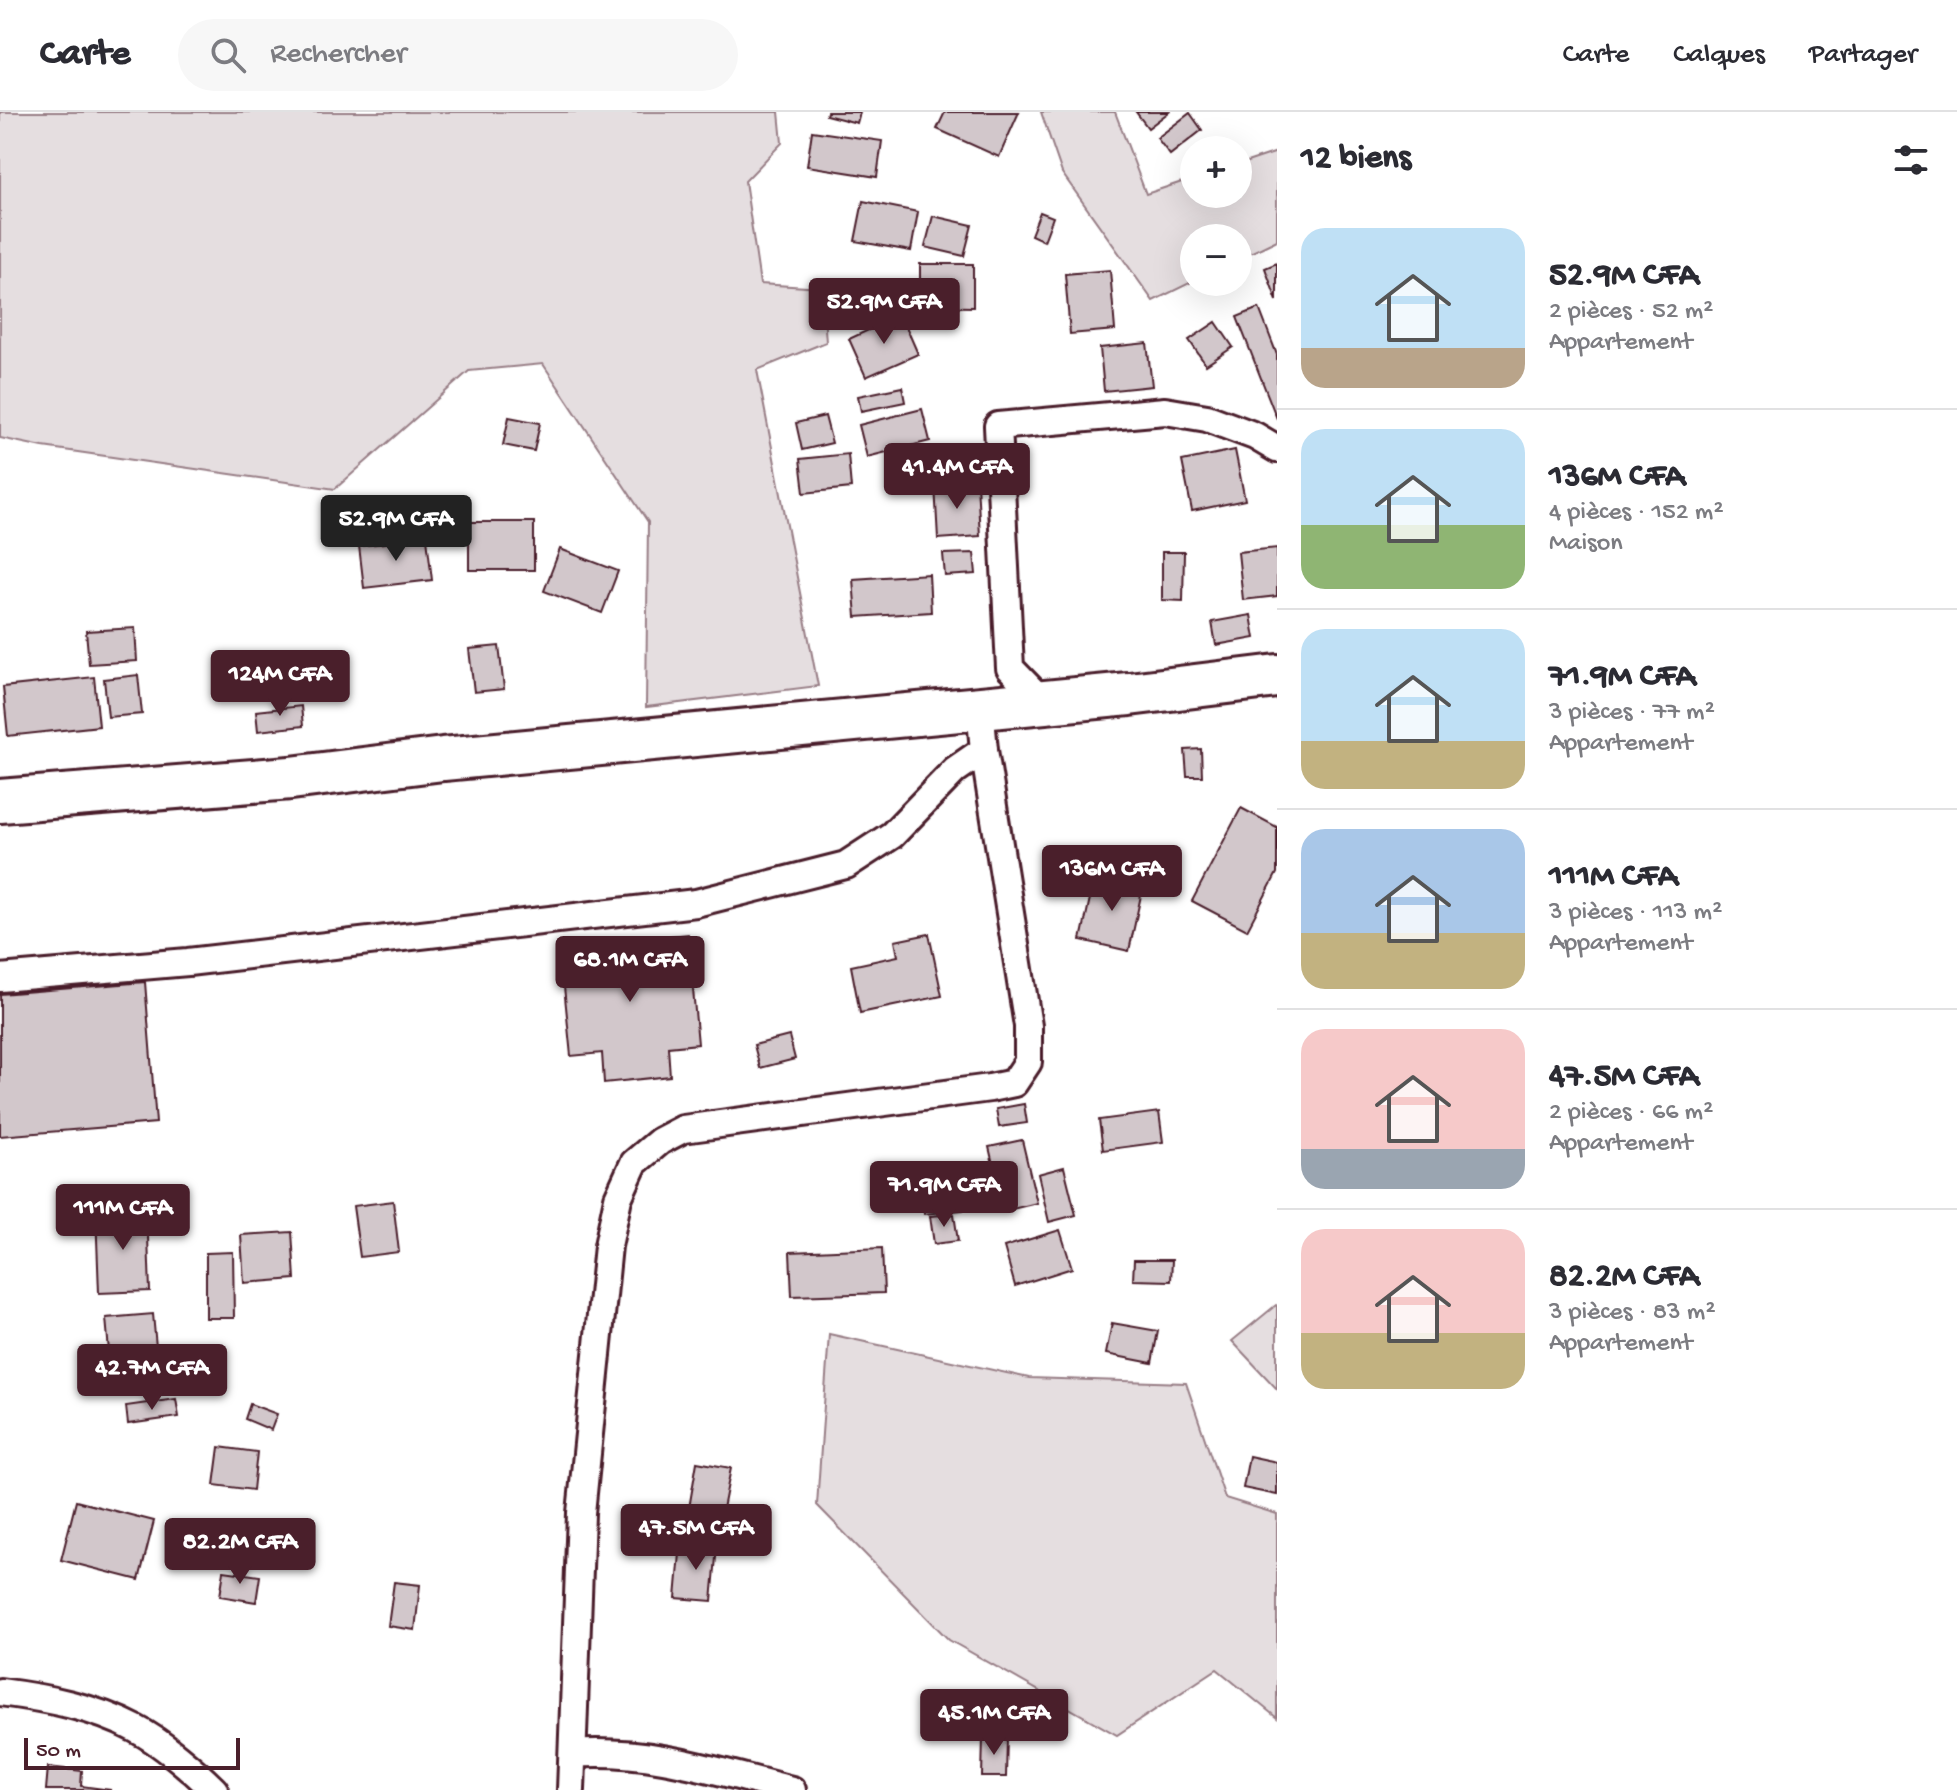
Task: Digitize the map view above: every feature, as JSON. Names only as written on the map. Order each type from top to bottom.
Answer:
[{"type":"main road","points":[[0,801],[291,778],[443,759],[1043,702],[1277,676]]},
{"type":"street","points":[[1043,702],[1010,668],[998,426],[1165,411],[1207,418],[1255,436],[1277,449]]},
{"type":"street","points":[[571,1790],[581,1513],[608,1246],[618,1198],[634,1163],[660,1141],[683,1129],[1014,1083],[1028,1062],[1028,1026],[980,708]]},
{"type":"street","points":[[0,978],[188,962],[696,903],[846,865],[892,835],[955,770],[984,750]]},
{"type":"street","points":[[0,1692],[51,1699],[137,1729],[214,1790]]},
{"type":"street","points":[[573,1754],[609,1751],[641,1754],[792,1790]]},
{"type":"shaded area","points":[[0,112],[779,112],[782,143],[745,181],[760,284],[822,288],[826,342],[757,370],[818,686],[646,707],[648,522],[543,364],[469,371],[335,489],[43,447],[0,438]]},
{"type":"shaded area","points":[[1041,112],[1115,112],[1146,194],[1180,183],[1180,208],[1252,208],[1252,160],[1277,152],[1277,240],[1252,252],[1252,224],[1180,224],[1180,288],[1153,301],[1062,173]]},
{"type":"shaded area","points":[[1277,1306],[1277,1389],[1232,1341]]},
{"type":"shaded area","points":[[829,1334],[1029,1378],[1186,1383],[1225,1498],[1277,1514],[1277,1718],[1217,1669],[1117,1735],[949,1640],[817,1505]]},
{"type":"building","points":[[827,112],[860,112],[857,123],[826,115]]},
{"type":"building","points":[[945,112],[1019,112],[999,157],[937,129]]},
{"type":"building","points":[[1136,112],[1169,112],[1148,128]]},
{"type":"building","points":[[1190,113],[1202,130],[1194,136],[1180,136],[1180,147],[1170,155],[1157,138]]},
{"type":"building","points":[[812,131],[882,141],[877,177],[807,166]]},
{"type":"building","points":[[863,201],[918,212],[911,251],[855,241]]},
{"type":"building","points":[[1040,212],[1053,217],[1044,241],[1031,235]]},
{"type":"building","points":[[933,216],[972,225],[964,256],[925,247]]},
{"type":"building","points":[[1277,263],[1277,301],[1265,268]]},
{"type":"building","points":[[920,264],[973,264],[973,307],[920,306]]},
{"type":"building","points":[[1110,270],[1115,330],[1070,334],[1065,274]]},
{"type":"building","points":[[1259,308],[1277,355],[1277,419],[1237,317]]},
{"type":"building","points":[[901,315],[918,354],[866,377],[849,339]]},
{"type":"building","points":[[1216,322],[1233,347],[1206,365],[1189,340]]},
{"type":"building","points":[[1147,343],[1152,386],[1104,391],[1100,348]]},
{"type":"building","points":[[902,387],[905,402],[861,411],[858,396]]},
{"type":"building","points":[[922,409],[930,441],[867,457],[859,425]]},
{"type":"building","points":[[825,416],[832,443],[802,450],[796,423]]},
{"type":"building","points":[[509,417],[540,423],[534,451],[503,445]]},
{"type":"building","points":[[1235,450],[1245,500],[1192,511],[1182,461]]},
{"type":"building","points":[[848,454],[851,488],[804,493],[800,459]]},
{"type":"building","points":[[977,483],[980,536],[938,539],[935,485]]},
{"type":"building","points":[[469,522],[534,522],[534,570],[469,570]]},
{"type":"building","points":[[427,538],[432,580],[364,588],[359,546]]},
{"type":"building","points":[[1277,548],[1277,596],[1243,600],[1238,552]]},
{"type":"building","points":[[560,549],[618,571],[602,613],[544,591]]},
{"type":"building","points":[[1162,552],[1184,552],[1183,601],[1162,600]]},
{"type":"building","points":[[974,553],[976,574],[945,576],[943,554]]},
{"type":"building","points":[[929,574],[931,612],[856,617],[853,579]]},
{"type":"building","points":[[1251,615],[1255,638],[1216,645],[1212,622]]},
{"type":"building","points":[[135,628],[137,661],[89,664],[86,631]]},
{"type":"building","points":[[499,646],[504,689],[474,692],[469,649]]},
{"type":"building","points":[[138,675],[142,714],[108,717],[104,679]]},
{"type":"building","points":[[94,677],[99,726],[8,736],[3,687]]},
{"type":"building","points":[[301,706],[303,726],[258,731],[256,711]]},
{"type":"building","points":[[1201,749],[1202,776],[1187,776],[1185,750]]},
{"type":"building","points":[[1241,808],[1277,827],[1277,873],[1247,930],[1192,901]]},
{"type":"building","points":[[1095,875],[1143,886],[1129,951],[1081,940]]},
{"type":"building","points":[[688,934],[698,1044],[668,1047],[670,1076],[604,1083],[602,1053],[571,1056],[560,947]]},
{"type":"building","points":[[929,934],[942,996],[860,1013],[851,966],[898,956],[895,941]]},
{"type":"building","points":[[145,982],[156,1123],[0,1136],[0,994]]},
{"type":"building","points":[[789,1036],[795,1059],[760,1068],[754,1045]]},
{"type":"building","points":[[1024,1104],[1027,1123],[999,1127],[996,1109]]},
{"type":"building","points":[[1159,1112],[1163,1142],[1103,1150],[1099,1120]]},
{"type":"building","points":[[1022,1140],[1037,1203],[1004,1211],[989,1147]]},
{"type":"building","points":[[1064,1167],[1076,1215],[1049,1222],[1038,1174]]},
{"type":"building","points":[[977,1170],[981,1208],[924,1214],[920,1177]]},
{"type":"building","points":[[393,1201],[399,1252],[360,1257],[353,1206]]},
{"type":"building","points":[[147,1210],[150,1291],[99,1293],[96,1212]]},
{"type":"building","points":[[954,1214],[958,1241],[934,1244],[930,1216]]},
{"type":"building","points":[[1060,1230],[1072,1268],[1015,1286],[1004,1247]]},
{"type":"building","points":[[292,1232],[295,1279],[244,1283],[241,1235]]},
{"type":"building","points":[[882,1248],[884,1293],[792,1296],[790,1252]]},
{"type":"building","points":[[233,1252],[234,1318],[206,1318],[206,1253]]},
{"type":"building","points":[[1134,1260],[1172,1260],[1171,1281],[1133,1280]]},
{"type":"building","points":[[153,1314],[159,1380],[112,1385],[106,1318]]},
{"type":"building","points":[[1112,1323],[1158,1331],[1152,1363],[1106,1354]]},
{"type":"building","points":[[176,1399],[179,1417],[128,1424],[126,1406]]},
{"type":"building","points":[[250,1404],[277,1414],[271,1430],[245,1419]]},
{"type":"building","points":[[219,1447],[257,1452],[253,1490],[214,1485]]},
{"type":"building","points":[[1249,1456],[1277,1462],[1277,1495],[1243,1488]]},
{"type":"building","points":[[697,1462],[731,1468],[721,1519],[688,1514]]},
{"type":"building","points":[[76,1501],[154,1521],[139,1580],[61,1560]]},
{"type":"building","points":[[205,1526],[248,1537],[243,1558],[200,1547]]},
{"type":"building","points":[[681,1542],[717,1546],[712,1601],[676,1598]]},
{"type":"building","points":[[224,1571],[260,1576],[256,1602],[220,1596]]},
{"type":"building","points":[[394,1582],[420,1585],[415,1630],[388,1626]]},
{"type":"building","points":[[983,1737],[1007,1737],[1006,1777],[982,1777]]},
{"type":"building","points":[[48,1767],[82,1771],[81,1786],[111,1790],[46,1790]]}]
